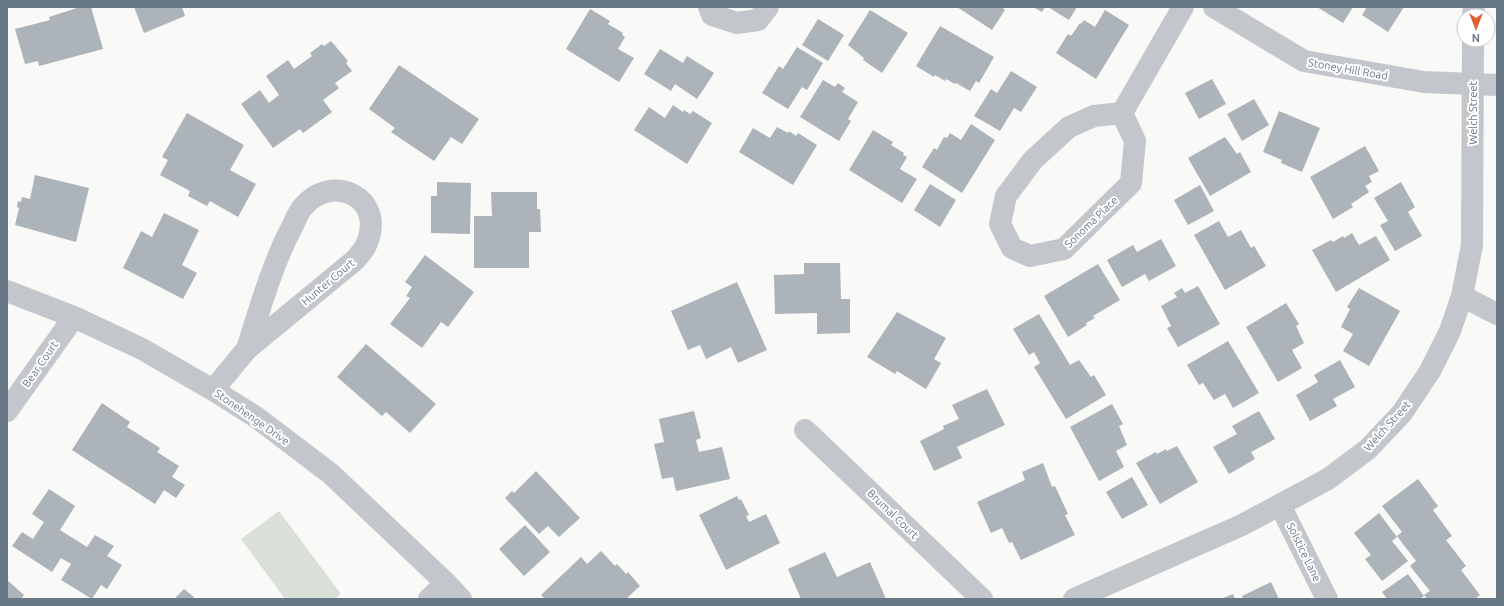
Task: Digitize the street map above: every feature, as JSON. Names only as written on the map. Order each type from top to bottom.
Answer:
[{"type":"street","points":[[709,7],[712,15],[737,23],[758,20],[768,7]]},
{"type":"street","points":[[1122,113],[1183,7]]},
{"type":"street","name":"Stoney Hill Road","points":[[1214,7],[1304,61],[1424,82],[1497,85]]},
{"type":"street","name":"Welch Street","points":[[1074,599],[1242,525],[1328,479],[1368,449],[1402,413],[1430,371],[1450,331],[1462,296],[1472,245],[1473,48]]},
{"type":"street","name":"Sonoma Place","points":[[1122,113],[1135,141],[1131,183],[1064,248],[1030,256],[1012,248],[1000,224],[1006,196],[1032,160],[1069,127],[1094,116],[1122,113]]},
{"type":"street","name":"Hunter Court","points":[[213,390],[246,349],[355,260],[367,243],[369,236],[371,221],[366,203],[350,193],[329,190],[314,198],[303,207],[281,247],[246,349]]},
{"type":"street","name":"Stonehenge Drive","points":[[7,291],[74,317],[142,349],[256,417],[331,474],[461,599]]},
{"type":"street","points":[[1462,296],[1497,314]]},
{"type":"street","name":"Bear Court","points":[[7,411],[74,317]]},
{"type":"street","name":"Brumal Court","points":[[805,430],[982,599]]},
{"type":"street","name":"Solstice Lane","points":[[1280,505],[1327,599]]},
{"type":"street","points":[[429,599],[446,583]]},
{"type":"shaded area","points":[[279,511],[341,594],[335,599],[285,599],[241,539]]},
{"type":"building","points":[[80,7],[91,7],[103,49],[39,66],[38,61],[25,64],[15,29],[50,20],[49,17]]},
{"type":"building","points":[[134,7],[182,7],[185,16],[144,33]]},
{"type":"building","points":[[957,7],[1002,7],[1005,10],[992,30]]},
{"type":"building","points":[[1033,7],[1045,7],[1042,12]]},
{"type":"building","points":[[1048,7],[1077,7],[1069,20]]},
{"type":"building","points":[[1317,7],[1353,7],[1343,23]]},
{"type":"building","points":[[1367,7],[1404,7],[1388,32],[1362,15]]},
{"type":"building","points":[[590,9],[610,21],[608,24],[623,33],[622,35],[625,37],[618,49],[634,58],[619,82],[566,49]]},
{"type":"building","points":[[870,10],[908,33],[882,73],[863,60],[864,58],[848,45]]},
{"type":"building","points":[[1105,10],[1129,25],[1096,79],[1056,53],[1068,34],[1071,36],[1080,23],[1081,24],[1084,20],[1095,27]]},
{"type":"building","points":[[818,19],[844,35],[828,61],[802,45]]},
{"type":"building","points":[[940,26],[994,57],[979,83],[976,81],[970,91],[946,79],[945,81],[935,75],[934,77],[916,66]]},
{"type":"building","points":[[331,41],[348,61],[346,63],[352,71],[335,83],[339,88],[323,100],[332,112],[303,133],[300,129],[273,148],[241,104],[260,90],[269,103],[279,95],[266,76],[288,60],[294,69],[312,56],[310,53],[322,44],[324,46]]},
{"type":"building","points":[[797,47],[823,63],[807,90],[802,87],[788,109],[762,93],[779,66],[783,69]]},
{"type":"building","points":[[660,49],[683,63],[687,56],[714,73],[697,99],[675,84],[671,91],[644,74]]},
{"type":"building","points":[[399,65],[479,119],[462,144],[451,137],[434,161],[391,132],[395,128],[369,109]]},
{"type":"building","points":[[1011,71],[1037,87],[1021,112],[1014,108],[1000,131],[974,116],[991,89],[997,93]]},
{"type":"building","points":[[1212,79],[1226,104],[1199,119],[1185,93]]},
{"type":"building","points":[[823,80],[835,87],[838,83],[845,88],[842,92],[858,102],[848,119],[851,121],[839,141],[800,117]]},
{"type":"building","points":[[1254,99],[1269,125],[1242,141],[1227,114]]},
{"type":"building","points":[[673,105],[683,112],[684,110],[690,114],[693,111],[712,123],[687,164],[634,130],[649,107],[665,118]]},
{"type":"building","points":[[1279,111],[1320,128],[1302,172],[1281,163],[1282,160],[1263,152]]},
{"type":"building","points":[[187,113],[244,145],[230,170],[256,184],[238,217],[210,201],[207,206],[188,196],[190,191],[160,175],[168,160],[162,157]]},
{"type":"building","points":[[971,124],[995,140],[962,193],[922,167],[934,148],[937,150],[944,137],[947,138],[950,133],[961,140]]},
{"type":"building","points":[[777,127],[788,133],[789,131],[796,136],[798,133],[817,145],[793,185],[739,152],[753,128],[770,138]]},
{"type":"building","points":[[873,130],[893,142],[891,145],[904,153],[903,155],[907,157],[900,169],[917,179],[902,203],[849,170]]},
{"type":"building","points":[[1225,137],[1237,154],[1240,152],[1251,172],[1210,196],[1188,158]]},
{"type":"building","points":[[1365,146],[1379,171],[1369,176],[1372,182],[1365,186],[1369,192],[1351,204],[1353,207],[1333,219],[1310,177]]},
{"type":"building","points":[[35,175],[89,188],[76,242],[15,225],[19,208],[17,207],[18,201],[21,202],[22,197],[30,199]]},
{"type":"building","points":[[437,182],[471,183],[470,234],[431,233],[431,196],[437,196]]},
{"type":"building","points":[[1401,182],[1415,207],[1408,212],[1422,236],[1395,251],[1380,225],[1388,221],[1374,198]]},
{"type":"building","points":[[930,184],[956,200],[940,227],[914,210]]},
{"type":"building","points":[[1200,185],[1214,211],[1188,225],[1174,200]]},
{"type":"building","points":[[491,192],[537,192],[537,209],[540,209],[541,232],[529,232],[529,268],[474,268],[474,216],[492,216]]},
{"type":"building","points":[[164,213],[199,230],[182,265],[197,273],[183,299],[123,268],[141,231],[152,237]]},
{"type":"building","points":[[1219,221],[1228,237],[1241,230],[1251,248],[1254,246],[1266,266],[1225,290],[1194,235]]},
{"type":"building","points":[[1352,233],[1359,245],[1376,236],[1390,260],[1336,292],[1312,250],[1331,240],[1333,242]]},
{"type":"building","points":[[1161,239],[1176,266],[1149,281],[1145,274],[1122,287],[1107,260],[1133,245],[1137,252]]},
{"type":"building","points":[[425,255],[474,292],[448,327],[441,322],[422,348],[390,324],[410,298],[406,296],[412,287],[405,282]]},
{"type":"building","points":[[804,263],[840,263],[841,299],[850,299],[850,333],[817,334],[817,313],[775,314],[774,275],[804,274]]},
{"type":"building","points":[[1098,264],[1120,300],[1093,316],[1095,318],[1086,323],[1087,325],[1068,337],[1044,296]]},
{"type":"building","points":[[737,282],[767,350],[738,363],[731,347],[706,359],[700,345],[688,350],[671,311]]},
{"type":"building","points":[[1198,286],[1220,324],[1178,347],[1167,328],[1171,326],[1161,306],[1177,297],[1174,293],[1182,288],[1185,293]]},
{"type":"building","points":[[1359,288],[1400,311],[1369,366],[1343,351],[1353,334],[1341,327],[1350,309],[1347,307]]},
{"type":"building","points":[[1286,303],[1299,324],[1296,326],[1304,343],[1292,350],[1302,368],[1278,382],[1246,327]]},
{"type":"building","points":[[897,312],[946,338],[934,359],[941,363],[926,389],[897,371],[895,374],[867,357]]},
{"type":"building","points":[[1039,314],[1070,365],[1079,360],[1091,377],[1094,375],[1106,395],[1066,419],[1034,367],[1040,363],[1034,352],[1029,355],[1013,329]]},
{"type":"building","points":[[1228,341],[1259,393],[1233,408],[1225,394],[1214,400],[1203,383],[1199,385],[1187,365]]},
{"type":"building","points":[[366,344],[436,404],[410,433],[386,412],[382,416],[337,377]]},
{"type":"building","points":[[1340,360],[1355,387],[1333,399],[1337,406],[1310,421],[1296,395],[1318,382],[1314,375]]},
{"type":"building","points":[[987,389],[1005,425],[957,447],[962,458],[934,471],[920,441],[944,429],[943,426],[959,419],[952,405]]},
{"type":"building","points":[[102,403],[130,422],[127,427],[160,448],[157,452],[179,466],[172,477],[185,485],[176,498],[164,490],[155,504],[72,450]]},
{"type":"building","points":[[1112,404],[1123,424],[1119,426],[1127,445],[1116,451],[1124,467],[1099,481],[1070,427]]},
{"type":"building","points":[[694,411],[701,438],[696,440],[699,452],[722,447],[730,479],[676,491],[673,477],[662,479],[654,444],[664,442],[659,419]]},
{"type":"building","points":[[1259,411],[1275,439],[1251,452],[1255,459],[1229,474],[1213,447],[1237,434],[1232,426]]},
{"type":"building","points":[[1177,446],[1198,482],[1160,504],[1136,463],[1156,452],[1157,454],[1166,449],[1167,451]]},
{"type":"building","points":[[1043,463],[1052,487],[1055,486],[1068,514],[1065,515],[1075,535],[1021,560],[1012,542],[1009,543],[1002,528],[991,533],[977,502],[1025,480],[1022,472]]},
{"type":"building","points":[[536,471],[580,518],[559,537],[548,526],[539,534],[505,498],[512,491],[514,493]]},
{"type":"building","points":[[1132,477],[1148,505],[1122,519],[1106,492]]},
{"type":"building","points":[[1418,479],[1438,506],[1433,510],[1452,536],[1446,540],[1466,566],[1461,570],[1480,595],[1475,599],[1427,599],[1424,595],[1430,591],[1410,566],[1416,561],[1397,536],[1402,532],[1382,506]]},
{"type":"building","points":[[49,489],[75,506],[60,530],[87,547],[95,535],[114,546],[107,556],[122,565],[107,589],[101,585],[92,599],[61,580],[71,564],[61,558],[52,572],[12,546],[22,532],[33,539],[44,522],[32,514]]},
{"type":"building","points":[[737,496],[739,500],[741,499],[749,515],[746,516],[749,522],[766,514],[780,543],[726,570],[699,515]]},
{"type":"building","points":[[1379,513],[1397,537],[1392,541],[1408,561],[1382,581],[1365,559],[1371,555],[1354,533]]},
{"type":"building","points":[[525,525],[550,552],[524,576],[499,549]]},
{"type":"building","points":[[601,551],[615,566],[617,564],[626,574],[628,572],[640,586],[626,599],[545,599],[541,595],[581,557],[587,564]]},
{"type":"building","points":[[825,552],[837,577],[870,562],[886,599],[801,599],[788,569]]},
{"type":"building","points":[[1408,574],[1424,596],[1420,599],[1387,599],[1382,592]]},
{"type":"building","points":[[7,580],[24,595],[21,599],[7,599]]},
{"type":"building","points":[[1271,582],[1279,599],[1243,599],[1242,596]]},
{"type":"building","points":[[184,589],[194,597],[193,599],[174,599]]},
{"type":"building","points":[[1233,594],[1235,599],[1221,599]]}]
